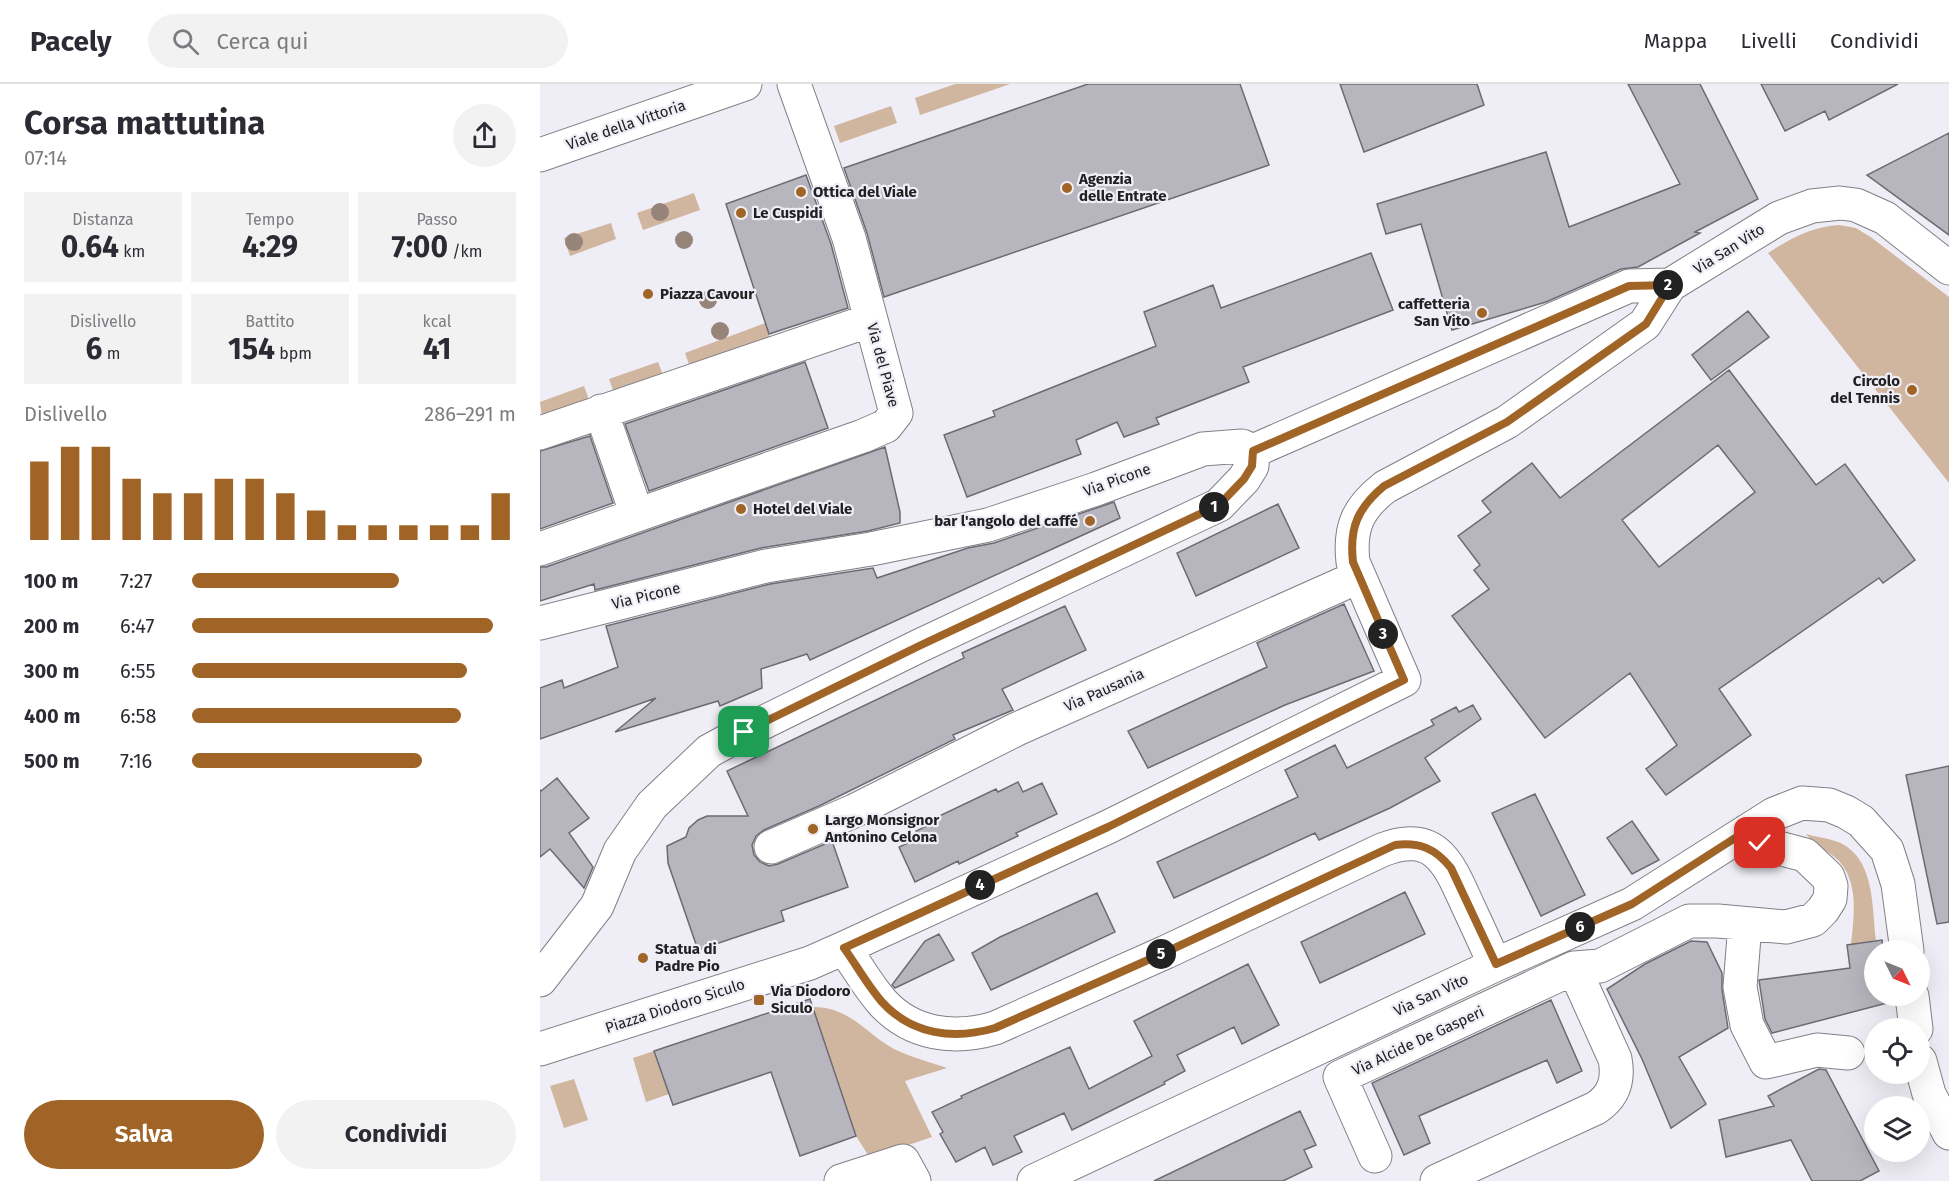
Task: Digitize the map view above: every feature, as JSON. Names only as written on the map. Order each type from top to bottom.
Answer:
[{"type":"street","name":"Viale della Vittoria","points":[[540,155],[745,84]]},
{"type":"street","name":"Via del Piave","points":[[540,549],[863,436],[886,426],[897,413],[849,238],[794,84]]},
{"type":"street","name":"Via San Vito","points":[[810,963],[1108,827],[1404,680],[1353,562],[1351,545],[1353,528],[1360,512],[1371,498],[1384,486],[1507,422],[1646,324],[1670,285],[1779,218],[1812,207],[1840,203],[1856,205],[1885,218],[1949,268]]},
{"type":"street","points":[[540,980],[597,906],[620,852],[652,805],[709,752],[744,732],[919,646],[1219,505],[1244,479],[1252,466],[1253,451],[1629,286],[1670,285]]},
{"type":"street","points":[[540,433],[871,320]]},
{"type":"street","points":[[602,411],[637,515]]},
{"type":"street","name":"Via Picone","points":[[540,623],[766,566],[871,549],[988,525],[1096,489],[1203,449],[1242,446],[1253,451]]},
{"type":"street","name":"Via Pausania","points":[[771,847],[854,811],[1017,729],[1358,577]]},
{"type":"street","points":[[844,948],[882,1002],[898,1017],[917,1027],[936,1033],[976,1034],[995,1028],[1166,952],[1382,850],[1408,843],[1422,845],[1433,850],[1451,868],[1496,964],[1632,904],[1774,814],[1802,803],[1829,805],[1861,821],[1887,850],[1899,884],[1906,940]]},
{"type":"street","name":"Via Alcide De Gasperi","points":[[1375,1156],[1340,1077],[1574,968],[1600,966],[1689,921],[1786,927],[1813,920],[1830,899],[1831,886],[1828,877],[1805,855],[1760,843],[1746,831]]},
{"type":"street","points":[[1745,924],[1740,987],[1747,1025],[1766,1062],[1817,1050],[1848,1053]]},
{"type":"street","name":"Piazza Diodoro Siculo","points":[[540,1049],[810,963]]},
{"type":"street","name":"Via San Vito","points":[[1034,1181],[1496,964]]},
{"type":"street","points":[[1437,1181],[1596,1108],[1611,1094],[1616,1085],[1615,1059],[1574,968]]},
{"type":"street","points":[[1926,1084],[1949,1133]]},
{"type":"street","points":[[841,1181],[903,1161],[914,1181]]},
{"type":"shaded area","points":[[955,84],[1010,84],[920,115],[915,98]]},
{"type":"shaded area","points":[[891,106],[897,123],[840,143],[834,126]]},
{"type":"shaded area","points":[[694,193],[700,210],[643,230],[637,213]]},
{"type":"shaded area","points":[[611,223],[616,239],[570,256],[564,238]]},
{"type":"shaded area","name":"Circolo del Tennis","points":[[1839,225],[1856,228],[1872,238],[1949,297],[1949,483],[1768,253],[1802,234]]},
{"type":"shaded area","points":[[765,323],[770,338],[690,367],[685,353]]},
{"type":"shaded area","points":[[658,362],[663,375],[614,393],[609,379]]},
{"type":"shaded area","points":[[584,386],[589,400],[542,417],[540,402]]},
{"type":"shaded area","points":[[1806,834],[1838,842],[1850,849],[1859,859],[1865,871],[1872,898],[1876,940],[1864,940],[1864,942],[1851,944],[1854,901],[1850,879],[1839,861]]},
{"type":"shaded area","points":[[813,1007],[837,1011],[894,1049],[947,1068],[905,1081],[932,1137],[870,1158],[856,1136]]},
{"type":"shaded area","points":[[654,1051],[669,1094],[646,1102],[633,1058]]},
{"type":"shaded area","points":[[574,1079],[588,1120],[564,1128],[550,1086]]},
{"type":"building","name":"Agenzia delle Entrate","points":[[1088,84],[1240,84],[1269,165],[884,297],[867,233],[844,168]]},
{"type":"building","points":[[1340,84],[1477,84],[1484,105],[1364,152]]},
{"type":"building","points":[[1628,84],[1700,84],[1758,199],[1695,232],[1700,233],[1638,267],[1621,269],[1546,302],[1452,330],[1421,224],[1386,234],[1377,204],[1546,152],[1569,227],[1680,184]]},
{"type":"building","points":[[1761,84],[1898,84],[1829,120],[1825,111],[1785,131]]},
{"type":"building","points":[[1949,133],[1949,235],[1867,175]]},
{"type":"building","points":[[806,175],[831,244],[848,308],[769,334],[726,204]]},
{"type":"building","points":[[1371,253],[1393,310],[1243,367],[1249,382],[1156,418],[1159,424],[1124,437],[1117,422],[1076,440],[1081,454],[967,497],[944,435],[995,416],[993,411],[1156,346],[1144,312],[1213,285],[1221,308]]},
{"type":"building","points":[[1748,311],[1769,337],[1711,380],[1692,355]]},
{"type":"building","points":[[805,362],[828,428],[649,491],[625,424]]},
{"type":"building","points":[[1729,370],[1816,485],[1845,464],[1915,560],[1883,583],[1879,578],[1719,689],[1751,735],[1666,795],[1646,769],[1677,745],[1630,673],[1545,738],[1452,616],[1489,589],[1474,570],[1480,565],[1458,536],[1491,512],[1482,501],[1532,463],[1560,498]],"holes":[[[1718,445],[1755,492],[1659,567],[1622,520]]]},
{"type":"building","points":[[590,436],[613,503],[540,529],[540,451]]},
{"type":"building","points":[[885,447],[900,512],[900,523],[868,531],[761,548],[595,590],[594,584],[540,601],[540,567],[546,567]]},
{"type":"building","points":[[1114,502],[1120,518],[810,660],[807,654],[761,669],[762,688],[720,706],[718,701],[615,732],[656,698],[540,739],[540,688],[562,680],[564,688],[618,667],[606,626],[770,584],[873,568],[877,578],[968,548],[994,543]]},
{"type":"building","points":[[1278,504],[1299,548],[1196,596],[1177,553]]},
{"type":"building","points":[[1344,604],[1374,671],[1285,705],[1148,768],[1128,731],[1267,667],[1257,643]]},
{"type":"building","points":[[1065,606],[1086,650],[1002,689],[1013,710],[953,735],[955,739],[819,806],[764,830],[756,836],[752,845],[754,855],[760,862],[769,866],[832,841],[848,887],[781,911],[784,921],[698,950],[668,863],[667,846],[686,837],[689,828],[707,816],[748,816],[727,771],[964,658],[962,653]]},
{"type":"building","points":[[1473,705],[1481,719],[1425,758],[1440,781],[1390,808],[1319,840],[1315,833],[1174,898],[1157,862],[1298,797],[1285,770],[1335,745],[1347,768],[1434,725],[1431,720],[1456,707],[1459,712]]},
{"type":"building","points":[[1949,766],[1949,922],[1937,924],[1906,775]]},
{"type":"building","points":[[557,778],[589,818],[569,833],[593,867],[584,888],[550,849],[540,857],[540,790]]},
{"type":"building","points":[[1018,782],[1023,792],[1042,783],[1057,814],[1016,833],[1018,836],[915,882],[899,847],[919,838],[916,831],[935,822],[933,819],[996,789],[998,792]]},
{"type":"building","points":[[1535,794],[1585,895],[1541,916],[1492,813]]},
{"type":"building","points":[[1632,821],[1659,860],[1632,874],[1607,838]]},
{"type":"building","points":[[1405,892],[1425,934],[1320,983],[1301,942]]},
{"type":"building","points":[[1097,893],[1115,932],[991,990],[972,953],[1000,937]]},
{"type":"building","points":[[939,934],[954,960],[895,988],[892,985],[925,941]]},
{"type":"building","points":[[1691,941],[1707,942],[1722,973],[1722,990],[1728,1028],[1679,1057],[1706,1104],[1671,1128],[1642,1059],[1607,989],[1645,964]]},
{"type":"building","points":[[1864,943],[1864,1006],[1876,1006],[1772,1033],[1765,1019],[1759,980],[1850,968],[1847,945]]},
{"type":"building","points":[[1248,964],[1279,1025],[1242,1044],[1234,1027],[1177,1055],[1185,1071],[1164,1082],[1165,1084],[1072,1130],[1064,1113],[1014,1136],[1022,1152],[993,1165],[985,1147],[956,1162],[940,1134],[943,1132],[932,1112],[962,1098],[961,1096],[1070,1047],[1089,1089],[1152,1056],[1134,1021]]},
{"type":"building","points":[[810,999],[856,1136],[800,1156],[771,1072],[673,1105],[654,1051]]},
{"type":"building","points":[[1551,1000],[1582,1071],[1557,1083],[1547,1060],[1419,1116],[1430,1143],[1404,1155],[1372,1083]]},
{"type":"building","points":[[1819,1069],[1826,1070],[1864,1142],[1864,1162],[1874,1162],[1879,1171],[1860,1181],[1812,1181],[1791,1140],[1726,1157],[1719,1120],[1774,1106],[1768,1096]]},
{"type":"building","points":[[1300,1111],[1316,1145],[1304,1150],[1312,1167],[1283,1181],[1154,1181]]},
{"type":"place","name":"Agenzia delle Entrate","points":[[1067,188]]},
{"type":"place","name":"Ottica del Viale","points":[[801,192]]},
{"type":"place","name":"Le Cuspidi","points":[[741,213]]},
{"type":"place","name":"Piazza Cavour","points":[[648,294]]},
{"type":"place","name":"caffetteria San Vito","points":[[1482,313]]},
{"type":"place","name":"Circolo del Tennis","points":[[1912,390]]},
{"type":"place","name":"Hotel del Viale","points":[[741,509]]},
{"type":"place","name":"bar l'angolo del caffé","points":[[1090,521]]},
{"type":"place","name":"Largo Monsignor Antonino Celona","points":[[813,829]]},
{"type":"place","name":"Statua di Padre Pio","points":[[643,958]]},
{"type":"place","name":"Via Diodoro Siculo","points":[[759,1000]]},
{"type":"route","points":[[744,732],[919,646],[1219,505],[1244,479],[1252,466],[1253,451],[1629,286],[1670,285],[1646,324],[1507,422],[1384,486],[1360,512],[1353,528],[1351,545],[1353,562],[1404,680],[1108,827],[844,948],[882,1002],[898,1017],[917,1027],[936,1033],[976,1034],[995,1028],[1166,952],[1395,845],[1408,843],[1422,845],[1443,858],[1451,868],[1496,964],[1632,904],[1746,831],[1760,843]]}]
